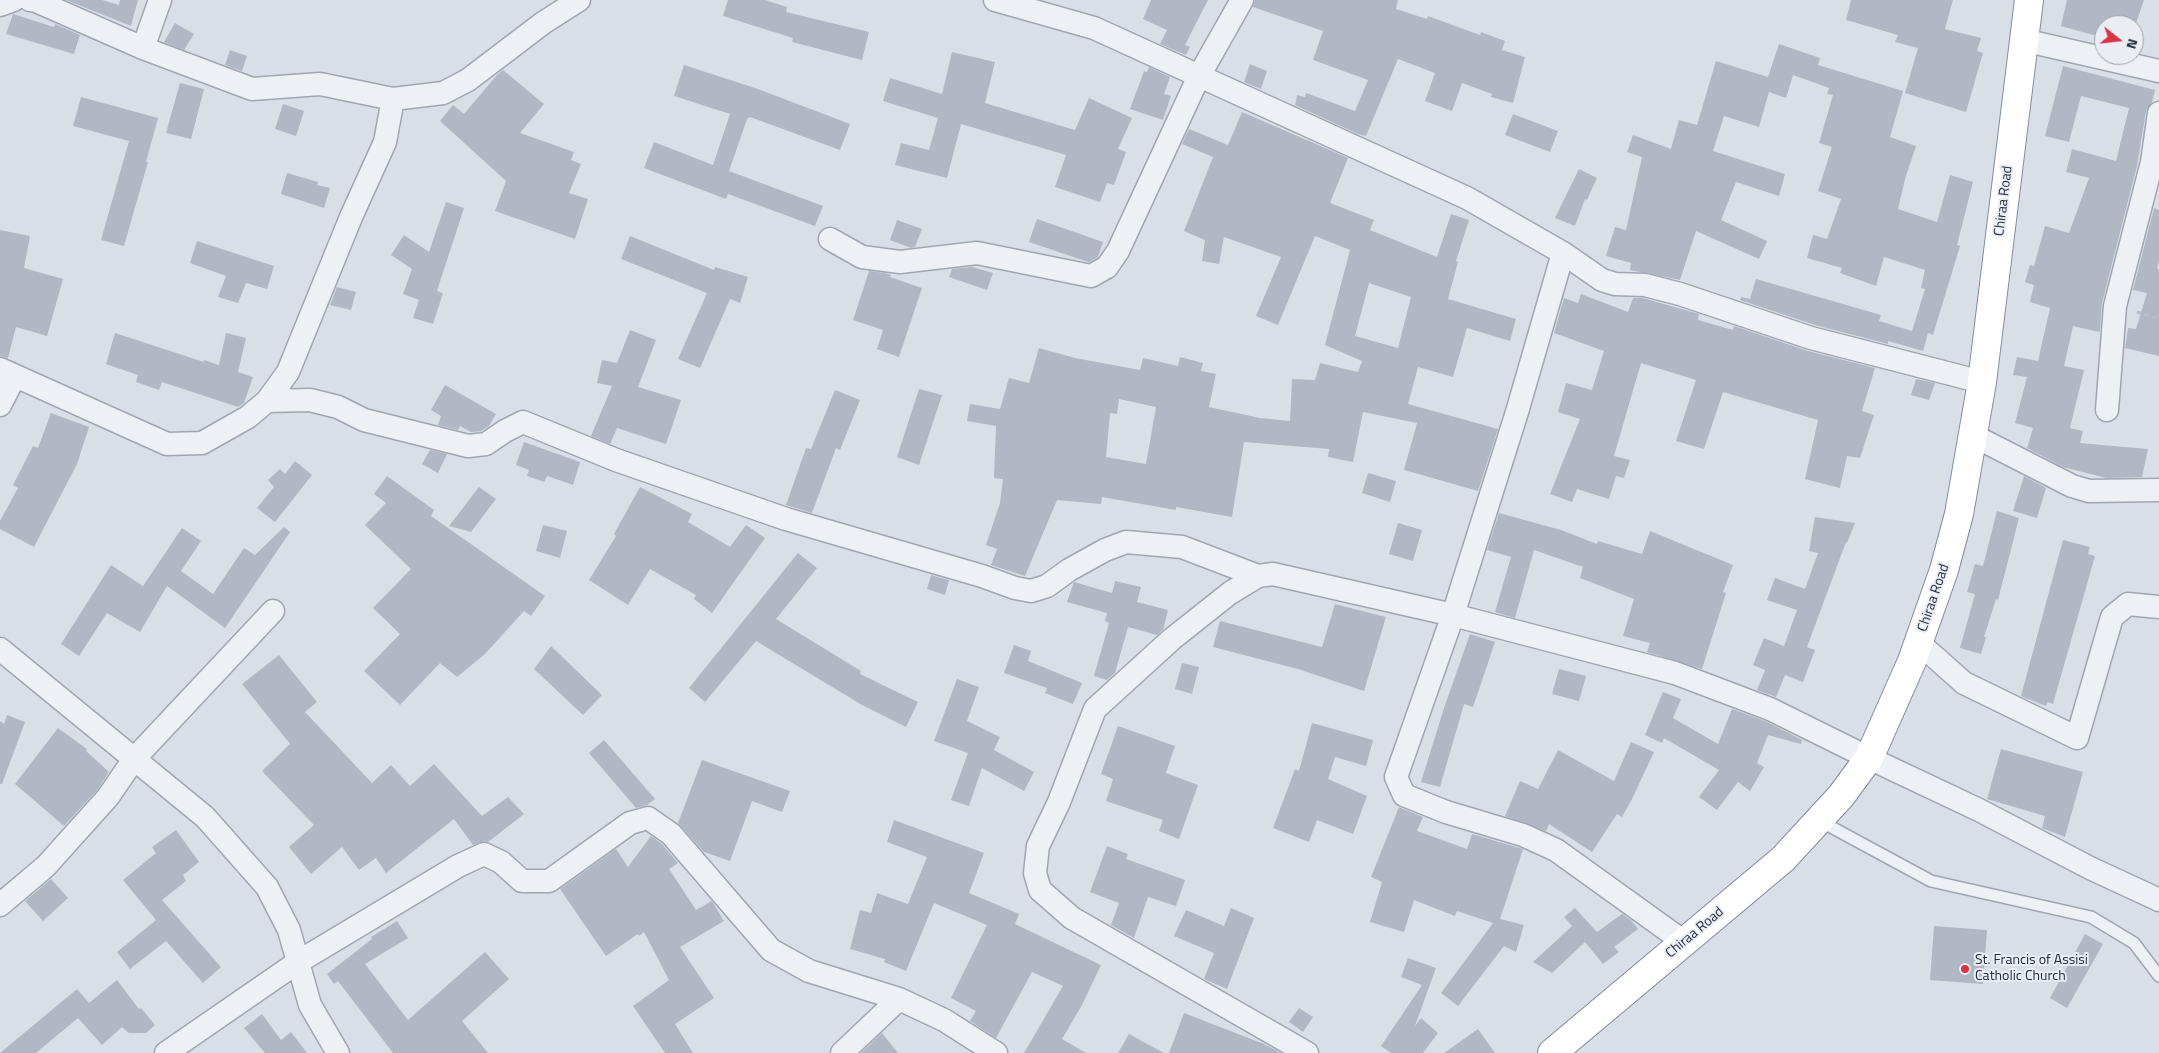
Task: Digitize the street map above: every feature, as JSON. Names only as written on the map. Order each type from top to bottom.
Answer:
[{"type":"highway","name":"Chiraa Road","points":[[1552,1053],[1783,859],[1820,821],[1841,796],[1868,758],[1919,643],[1944,570],[1959,514],[1982,382],[2029,0]]},
{"type":"street","points":[[0,5],[14,0]]},
{"type":"street","points":[[30,0],[143,48],[252,89],[320,84],[394,100],[443,93],[468,80],[543,22],[579,0]]},
{"type":"street","points":[[143,48],[160,0]]},
{"type":"street","points":[[995,0],[1094,28],[1467,198],[1562,253],[1602,280],[1615,284],[1645,286],[1680,294],[1811,338],[1982,382]]},
{"type":"street","points":[[830,239],[862,257],[900,262],[977,253],[1092,276],[1107,267],[1118,251],[1199,76],[1242,0]]},
{"type":"street","points":[[2023,40],[2157,67]]},
{"type":"street","points":[[0,405],[8,372],[167,444],[202,443],[248,417],[267,401],[288,372],[351,217],[384,142],[394,100]]},
{"type":"street","points":[[2107,410],[2115,306],[2156,163],[2159,113]]},
{"type":"street","points":[[1562,253],[1517,412],[1453,616],[1396,777],[1404,795],[1446,812],[1523,835],[1556,850],[1684,942]]},
{"type":"street","points":[[267,401],[310,400],[338,407],[364,420],[468,446],[486,444],[523,422],[616,460],[786,519],[982,576],[1015,588],[1031,591],[1047,586],[1069,570],[1105,550],[1126,542],[1182,548],[1258,576]]},
{"type":"street","points":[[1974,436],[2072,486],[2089,491],[2159,490]]},
{"type":"street","points":[[1307,1053],[1072,918],[1040,890],[1035,873],[1038,846],[1060,802],[1096,709],[1172,639],[1230,593],[1258,576],[1274,574],[1453,616],[1675,673],[1770,709],[1979,810],[2090,868],[2159,900]]},
{"type":"street","points":[[1919,643],[1964,683],[2078,738],[2112,617],[2128,604],[2159,607]]},
{"type":"street","points":[[0,905],[46,866],[108,797],[134,758],[273,611]]},
{"type":"street","points":[[0,649],[205,816],[267,887],[289,930],[310,1005],[338,1053]]},
{"type":"street","points":[[166,1053],[298,962],[458,866],[484,854],[501,862],[522,881],[549,881],[630,823],[648,818],[671,834],[771,950],[809,971],[899,998],[944,1020],[996,1053]]},
{"type":"street","points":[[842,1053],[899,998]]},
{"type":"lane","points":[[1820,821],[1931,881],[2091,917],[2134,943],[2159,976]]},
{"type":"building","points":[[66,0],[102,0],[119,5],[120,0],[138,0],[131,26]]},
{"type":"building","points":[[728,0],[765,0],[787,7],[786,12],[869,32],[862,60],[792,42],[793,38],[723,16]]},
{"type":"building","points":[[1151,0],[1208,0],[1185,45],[1190,47],[1186,55],[1160,44],[1167,30],[1143,19]]},
{"type":"building","points":[[1255,0],[1398,0],[1396,9],[1427,19],[1428,16],[1480,35],[1481,32],[1505,41],[1502,50],[1525,57],[1513,103],[1491,97],[1492,94],[1462,83],[1452,111],[1425,101],[1435,73],[1398,59],[1366,136],[1358,134],[1295,105],[1297,95],[1305,97],[1306,93],[1355,111],[1368,80],[1313,60],[1323,31],[1253,7]]},
{"type":"building","points":[[1851,0],[1953,0],[1945,29],[1981,38],[1977,51],[1983,53],[1966,112],[1905,93],[1918,48],[1895,42],[1898,35],[1846,20]]},
{"type":"building","points":[[2067,0],[2144,0],[2139,15],[2094,15],[2094,35],[2061,26]]},
{"type":"building","points":[[13,14],[54,27],[55,24],[80,35],[74,54],[6,34]]},
{"type":"building","points":[[175,23],[194,34],[184,50],[164,42]]},
{"type":"building","points":[[1779,44],[1820,58],[1818,65],[1903,91],[1890,137],[1916,146],[1905,179],[1898,209],[1937,222],[1950,175],[1973,182],[1957,245],[1960,246],[1933,335],[1928,333],[1923,351],[1888,341],[1888,344],[1815,325],[1740,300],[1741,297],[1750,299],[1756,279],[1881,315],[1879,321],[1912,331],[1925,289],[1921,288],[1925,270],[1884,257],[1876,286],[1840,273],[1842,268],[1807,258],[1813,235],[1827,239],[1841,199],[1818,191],[1832,147],[1819,143],[1833,95],[1827,94],[1829,88],[1793,75],[1786,98],[1769,92],[1759,127],[1724,116],[1713,151],[1785,174],[1779,196],[1736,182],[1721,220],[1767,241],[1759,259],[1696,231],[1680,280],[1630,270],[1631,263],[1606,256],[1615,227],[1626,230],[1642,157],[1627,152],[1633,135],[1671,149],[1679,120],[1697,125],[1716,61],[1768,77]]},
{"type":"building","points":[[230,50],[247,56],[242,71],[225,65]]},
{"type":"building","points":[[952,52],[995,62],[985,103],[1075,130],[1089,98],[1132,118],[1118,149],[1126,152],[1114,185],[1107,183],[1100,202],[1055,187],[1066,155],[961,124],[947,178],[895,165],[901,143],[929,150],[938,118],[883,101],[890,78],[942,94]]},
{"type":"building","points":[[1250,64],[1267,71],[1261,89],[1244,82]]},
{"type":"building","points":[[684,65],[758,89],[850,124],[840,150],[750,117],[747,119],[729,171],[823,206],[815,226],[728,194],[726,199],[644,168],[654,142],[713,165],[730,114],[674,96]]},
{"type":"building","points":[[2063,66],[2155,90],[2152,102],[2146,111],[2137,166],[2102,303],[2100,329],[2099,332],[2073,326],[2064,366],[2084,370],[2070,428],[2083,431],[2080,443],[2148,449],[2142,477],[2106,478],[2063,467],[2027,448],[2033,428],[2015,423],[2027,377],[2013,375],[2017,357],[2038,361],[2050,308],[2030,302],[2034,285],[2025,282],[2030,265],[2034,266],[2045,226],[2069,233],[2089,178],[2066,172],[2072,149],[2116,161],[2129,108],[2081,96],[2069,142],[2045,136]]},
{"type":"building","points":[[1149,67],[1170,77],[1164,94],[1171,96],[1163,120],[1130,109],[1144,71],[1147,72]]},
{"type":"building","points":[[503,70],[544,104],[520,133],[574,152],[571,160],[581,164],[569,193],[588,199],[575,239],[495,211],[506,181],[440,121],[453,105],[464,114]]},
{"type":"building","points":[[180,83],[204,89],[191,139],[166,133]]},
{"type":"building","points":[[81,97],[158,118],[146,162],[148,162],[124,246],[101,240],[129,141],[73,126]]},
{"type":"building","points":[[283,104],[304,111],[296,136],[275,129]]},
{"type":"building","points":[[1242,112],[1348,158],[1330,203],[1374,220],[1370,230],[1437,257],[1451,214],[1469,220],[1456,261],[1458,262],[1448,299],[1516,319],[1510,341],[1467,328],[1453,377],[1418,367],[1408,404],[1498,429],[1478,491],[1404,470],[1417,423],[1363,412],[1353,462],[1328,457],[1329,449],[1244,442],[1232,517],[1176,507],[1176,510],[1102,497],[1101,504],[1057,500],[1025,576],[991,565],[997,549],[986,545],[1000,503],[1003,479],[994,478],[996,426],[967,421],[970,404],[1000,409],[1009,378],[1029,383],[1039,348],[1075,358],[1140,370],[1143,358],[1178,366],[1180,357],[1203,363],[1201,371],[1216,374],[1209,407],[1260,418],[1290,421],[1292,379],[1315,380],[1320,363],[1358,372],[1362,361],[1325,345],[1350,250],[1315,236],[1278,325],[1256,316],[1281,257],[1224,237],[1219,264],[1202,261],[1205,240],[1184,231],[1213,157],[1182,144],[1189,129],[1228,145]],"holes":[[[1369,283],[1411,297],[1398,348],[1355,336]],[[1119,399],[1156,407],[1146,464],[1106,457],[1110,413],[1117,414]]]},
{"type":"building","points":[[1513,114],[1558,131],[1550,152],[1505,135]]},
{"type":"building","points":[[1579,169],[1597,178],[1587,200],[1585,199],[1575,226],[1555,218]]},
{"type":"building","points":[[287,173],[318,182],[317,185],[330,188],[324,208],[281,194]]},
{"type":"building","points":[[446,202],[464,208],[437,291],[443,293],[433,324],[413,318],[419,300],[403,294],[412,269],[391,255],[404,235],[429,252]]},
{"type":"building","points":[[2154,208],[2159,210],[2159,260],[2157,269],[2159,269],[2159,356],[2125,348],[2128,328],[2136,329],[2147,293],[2133,290]]},
{"type":"building","points":[[1037,219],[1103,242],[1098,257],[1089,262],[1029,242]]},
{"type":"building","points":[[897,220],[922,229],[915,247],[911,248],[890,240]]},
{"type":"building","points":[[0,230],[30,236],[24,268],[63,279],[47,336],[16,327],[8,358],[0,356]]},
{"type":"building","points":[[630,236],[714,270],[715,267],[748,277],[740,303],[730,299],[700,368],[678,359],[707,293],[621,259]]},
{"type":"building","points":[[197,241],[274,266],[267,289],[246,283],[238,303],[218,297],[226,276],[190,263]]},
{"type":"building","points":[[972,267],[993,273],[987,290],[949,277],[952,269]]},
{"type":"building","points":[[869,271],[885,273],[891,275],[890,277],[922,288],[899,357],[877,349],[883,330],[853,320]]},
{"type":"building","points":[[337,287],[356,292],[351,310],[330,305]]},
{"type":"building","points":[[1581,294],[1628,312],[1633,298],[1643,298],[1699,314],[1698,320],[1733,330],[1734,326],[1808,351],[1875,368],[1862,411],[1874,415],[1860,458],[1847,456],[1840,488],[1805,479],[1818,420],[1723,392],[1704,449],[1676,441],[1696,380],[1641,363],[1614,456],[1630,460],[1624,478],[1616,476],[1609,499],[1577,489],[1572,502],[1550,494],[1580,419],[1558,412],[1566,383],[1592,390],[1604,351],[1554,333],[1564,298],[1578,303]]},
{"type":"building","points":[[630,330],[656,340],[638,387],[681,400],[666,444],[617,428],[610,444],[591,436],[612,386],[597,383],[602,360],[617,363]]},
{"type":"building","points":[[115,333],[204,362],[204,360],[219,365],[226,333],[246,338],[238,372],[253,377],[244,403],[238,407],[162,382],[159,390],[136,382],[138,375],[106,364]]},
{"type":"building","points":[[1916,379],[1935,383],[1929,400],[1911,395]]},
{"type":"building","points":[[445,385],[496,414],[489,426],[481,431],[471,432],[460,426],[458,430],[438,425],[441,416],[431,410]]},
{"type":"building","points":[[919,389],[942,395],[919,465],[897,457]]},
{"type":"building","points":[[835,390],[860,400],[840,450],[836,448],[812,513],[786,505],[806,448],[811,449]]},
{"type":"building","points":[[51,413],[89,427],[77,464],[34,547],[0,529],[0,521],[18,488],[13,485],[33,446],[38,448]]},
{"type":"building","points":[[524,442],[580,462],[573,485],[547,476],[544,482],[527,476],[529,470],[516,465]]},
{"type":"building","points":[[430,450],[447,454],[438,473],[422,464]]},
{"type":"building","points":[[295,461],[312,475],[275,522],[257,508],[274,487],[268,480],[280,469],[285,474]]},
{"type":"building","points":[[1368,473],[1396,481],[1390,502],[1362,493]]},
{"type":"building","points":[[387,476],[434,510],[431,516],[545,596],[531,616],[524,611],[485,654],[457,677],[440,663],[400,705],[364,671],[400,634],[373,608],[411,569],[365,525],[386,503],[374,494]]},
{"type":"building","points":[[2024,476],[2046,488],[2037,518],[2013,511]]},
{"type":"building","points":[[479,487],[496,499],[471,532],[449,526]]},
{"type":"building","points":[[640,487],[692,514],[688,522],[730,547],[746,525],[765,538],[712,613],[694,599],[696,595],[650,569],[628,605],[589,580],[616,536],[614,534]]},
{"type":"building","points":[[1997,511],[2019,518],[1998,600],[1996,599],[1984,637],[1986,637],[1981,654],[1960,648],[1975,594],[1967,592],[1975,564],[1983,566]]},
{"type":"building","points":[[1499,513],[1561,530],[1597,544],[1598,541],[1642,554],[1650,531],[1733,565],[1723,592],[1726,593],[1702,669],[1647,652],[1650,643],[1623,636],[1634,599],[1580,578],[1583,567],[1534,550],[1515,618],[1495,612],[1511,557],[1487,550]]},
{"type":"building","points":[[1815,517],[1855,523],[1846,542],[1807,647],[1815,650],[1803,682],[1785,675],[1776,697],[1757,690],[1765,670],[1753,665],[1764,638],[1784,646],[1797,610],[1767,600],[1775,578],[1805,589],[1818,553],[1809,551]]},
{"type":"building","points":[[1398,523],[1422,530],[1413,561],[1389,554]]},
{"type":"building","points":[[543,525],[567,531],[560,558],[536,551]]},
{"type":"building","points":[[284,527],[290,532],[225,628],[167,586],[140,632],[107,613],[79,656],[61,644],[111,565],[143,586],[182,528],[201,541],[181,571],[213,594],[244,548],[255,555]]},
{"type":"building","points":[[2063,540],[2090,547],[2088,554],[2095,556],[2053,704],[2048,702],[2046,706],[2021,696]]},
{"type":"building","points":[[798,553],[817,568],[776,619],[861,671],[860,674],[918,702],[906,727],[862,705],[756,641],[705,702],[689,688]]},
{"type":"building","points":[[931,575],[949,580],[945,595],[927,589]]},
{"type":"building","points":[[1115,581],[1141,587],[1137,602],[1168,610],[1163,630],[1157,635],[1128,627],[1115,673],[1107,680],[1094,676],[1109,623],[1105,621],[1107,613],[1067,602],[1074,582],[1112,593]]},
{"type":"building","points":[[1335,604],[1386,617],[1364,691],[1298,669],[1213,647],[1220,621],[1322,647]]},
{"type":"building","points":[[1470,634],[1495,642],[1473,707],[1464,704],[1440,787],[1421,782]]},
{"type":"building","points":[[1014,645],[1031,651],[1028,661],[1082,683],[1073,704],[1045,693],[1047,688],[1004,673]]},
{"type":"building","points":[[551,646],[602,695],[583,715],[534,669]]},
{"type":"building","points":[[279,655],[317,702],[305,712],[372,783],[391,765],[410,786],[434,764],[482,816],[508,797],[524,814],[488,842],[484,841],[473,845],[454,819],[386,873],[376,858],[359,870],[342,847],[311,874],[289,847],[314,825],[262,771],[290,744],[242,684]]},
{"type":"building","points":[[1182,663],[1199,667],[1192,694],[1175,689]]},
{"type":"building","points":[[1559,669],[1586,676],[1579,701],[1552,694]]},
{"type":"building","points":[[957,679],[979,687],[967,721],[1000,737],[994,750],[1034,772],[1024,791],[982,768],[969,806],[951,800],[968,753],[934,741]]},
{"type":"building","points":[[1663,692],[1681,699],[1673,718],[1718,744],[1732,709],[1765,721],[1802,740],[1801,744],[1768,735],[1757,763],[1764,767],[1750,791],[1738,782],[1717,810],[1699,797],[1719,770],[1664,738],[1662,743],[1645,735]]},
{"type":"building","points":[[7,715],[25,722],[2,784],[0,784],[0,721],[4,724]]},
{"type":"building","points":[[1312,723],[1373,740],[1366,766],[1335,757],[1328,779],[1367,796],[1353,834],[1317,820],[1309,842],[1273,828],[1295,769],[1299,771]]},
{"type":"building","points":[[1118,726],[1175,746],[1166,773],[1198,785],[1179,839],[1159,831],[1163,820],[1106,801],[1113,779],[1101,774]]},
{"type":"building","points":[[58,728],[87,749],[86,751],[109,772],[98,789],[64,826],[15,784]]},
{"type":"building","points":[[604,740],[655,799],[647,805],[636,808],[589,753]]},
{"type":"building","points":[[1631,742],[1654,752],[1622,817],[1617,814],[1592,852],[1549,824],[1546,831],[1505,816],[1520,781],[1538,789],[1558,750],[1614,781]]},
{"type":"building","points":[[2001,749],[2083,772],[2065,837],[2042,828],[2045,816],[1987,799]]},
{"type":"building","points":[[702,760],[790,791],[782,812],[752,801],[730,861],[704,852],[678,823]]},
{"type":"building","points":[[1399,807],[1423,817],[1417,831],[1467,849],[1472,834],[1523,849],[1500,919],[1524,925],[1516,952],[1504,946],[1458,1006],[1441,993],[1493,923],[1457,911],[1455,916],[1414,900],[1404,932],[1370,922],[1382,882],[1371,877]]},
{"type":"building","points":[[894,820],[984,853],[969,893],[1019,914],[1015,924],[1101,965],[1082,1005],[1062,1039],[1086,1053],[1024,1053],[1063,986],[1032,972],[996,1038],[970,1021],[976,1011],[951,998],[987,925],[934,903],[906,971],[884,962],[885,959],[850,949],[860,910],[871,913],[877,893],[908,904],[927,857],[887,842]]},
{"type":"building","points":[[176,830],[199,862],[183,875],[186,881],[162,900],[221,967],[203,983],[166,941],[130,969],[117,952],[156,920],[123,880],[156,853],[152,847]]},
{"type":"building","points":[[651,836],[662,844],[678,863],[669,869],[696,910],[712,901],[724,921],[680,947],[714,998],[675,1024],[693,1053],[665,1053],[633,1006],[669,980],[644,932],[639,936],[638,934],[606,956],[560,889],[616,849],[628,867]]},
{"type":"building","points":[[1107,846],[1128,854],[1126,859],[1185,880],[1176,906],[1148,897],[1134,938],[1111,925],[1119,903],[1090,892]]},
{"type":"building","points":[[51,879],[68,898],[43,921],[25,901]]},
{"type":"building","points":[[1231,908],[1254,918],[1227,989],[1204,979],[1214,953],[1174,936],[1186,910],[1224,926]]},
{"type":"building","points":[[1575,908],[1597,932],[1622,914],[1631,920],[1638,929],[1614,947],[1619,952],[1603,964],[1585,942],[1552,973],[1533,962],[1572,926],[1564,917]]},
{"type":"building","points":[[397,921],[408,938],[365,964],[408,1020],[485,952],[509,979],[462,1021],[488,1053],[393,1053],[338,981],[334,984],[327,974],[372,939],[371,937]]},
{"type":"building","points":[[1934,926],[1987,930],[1983,984],[1930,980]]},
{"type":"building","points":[[2085,934],[2103,944],[2067,1008],[2050,998]]},
{"type":"building","points":[[1408,958],[1436,968],[1415,1026],[1421,1018],[1438,1033],[1423,1053],[1391,1053],[1381,1046],[1422,985],[1401,977]]},
{"type":"building","points":[[117,980],[139,1009],[141,1008],[155,1025],[146,1033],[129,1033],[122,1027],[102,1045],[78,1018],[36,1053],[0,1053],[77,989],[89,1003]]},
{"type":"building","points":[[1299,1008],[1313,1017],[1303,1032],[1289,1022]]},
{"type":"building","points":[[1184,1013],[1264,1044],[1281,1053],[1169,1053]]},
{"type":"building","points":[[262,1014],[281,1040],[291,1032],[307,1053],[265,1053],[244,1028]]},
{"type":"building","points":[[1478,1029],[1495,1053],[1444,1053]]},
{"type":"building","points":[[882,1033],[898,1053],[861,1053]]},
{"type":"building","points":[[1129,1034],[1164,1053],[1118,1053]]},
{"type":"place","name":"St. Francis of Assisi Catholic Church","points":[[1965,969]]}]
